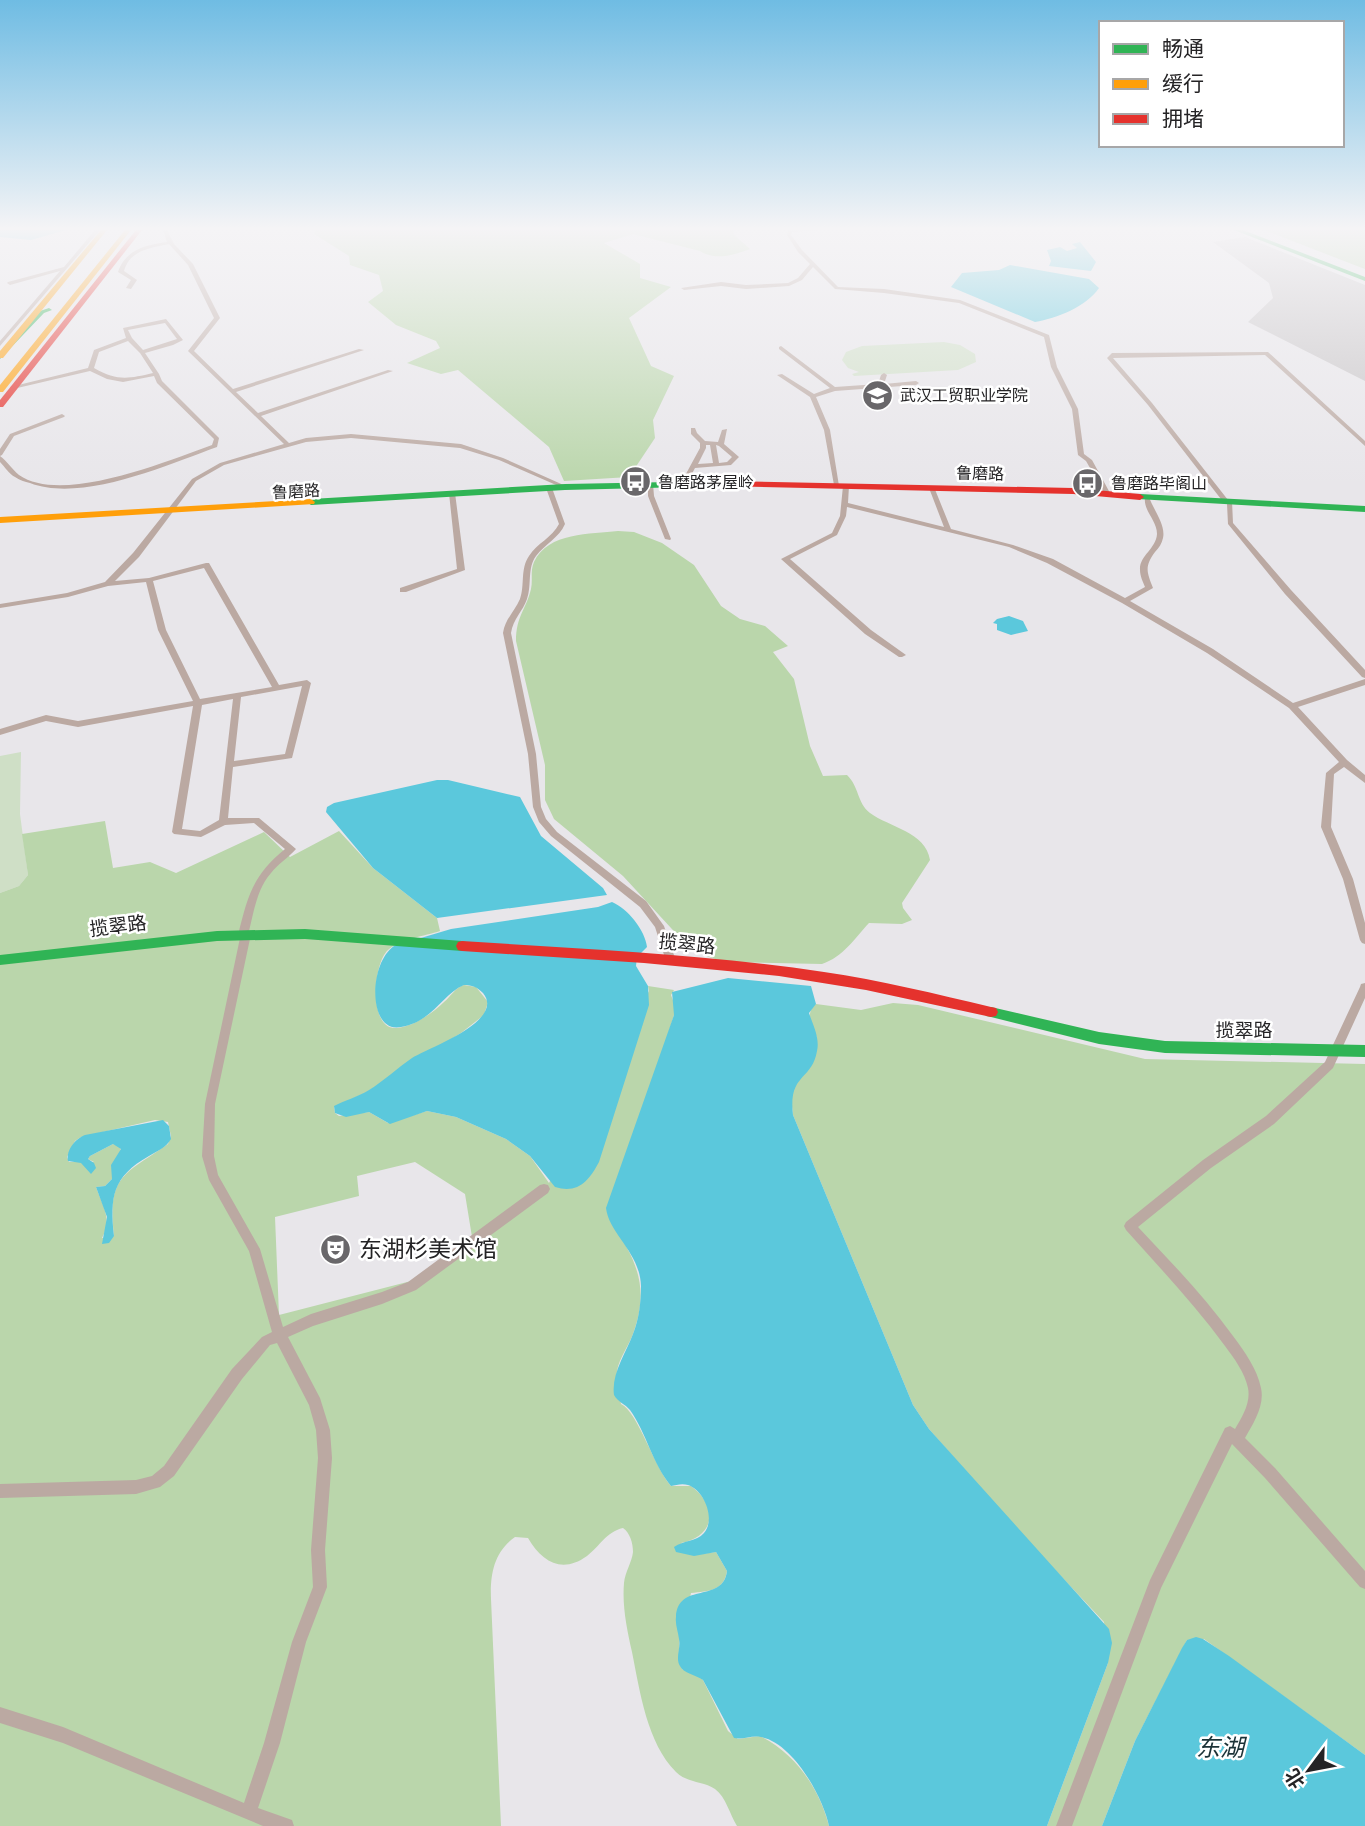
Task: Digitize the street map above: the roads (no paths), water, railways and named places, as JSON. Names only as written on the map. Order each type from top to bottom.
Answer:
[{"type":"main road","points":[[0,356],[32,315]]},
{"type":"main road","points":[[0,356],[39,315]]},
{"type":"main road","points":[[0,372],[52,315]]},
{"type":"main road","points":[[0,405],[7,389],[53,315]]},
{"type":"main road","points":[[40,354],[54,315]]},
{"type":"main road","points":[[7,389],[40,354],[68,315]]},
{"type":"main road","name":"鲁磨路","points":[[550,489],[684,483],[841,485],[1107,493],[1147,498],[1365,509]]},
{"type":"main road","name":"鲁磨路","points":[[0,523],[593,486]]},
{"type":"main road","name":"揽翠路","points":[[0,960],[162,941],[305,934],[671,961],[869,984],[1131,1043],[1213,1049],[1365,1051]]},
{"type":"street","points":[[0,344],[26,315]]},
{"type":"street","points":[[215,315],[217,318],[191,351],[287,444]]},
{"type":"street","points":[[994,315],[1047,336],[1054,367],[1075,409],[1081,454],[1089,460],[1107,493]]},
{"type":"street","points":[[62,416],[12,435],[0,456],[9,471],[23,478],[64,489],[89,487],[215,446],[217,439],[159,382],[142,352],[129,339],[124,329],[160,320],[166,321],[180,340],[172,345],[142,352]]},
{"type":"street","points":[[91,369],[96,351],[129,339]]},
{"type":"street","points":[[781,348],[834,389]]},
{"type":"street","points":[[232,391],[361,350]]},
{"type":"street","points":[[1365,444],[1266,353],[1112,355],[1110,358],[1228,502],[1230,523],[1288,592],[1365,675]]},
{"type":"street","points":[[7,389],[91,369],[112,381],[156,374]]},
{"type":"street","points":[[257,415],[390,371]]},
{"type":"street","points":[[780,375],[813,396],[827,430],[844,504],[840,527],[835,534],[785,559],[869,632],[902,655]]},
{"type":"street","points":[[880,386],[884,375]]},
{"type":"street","points":[[813,396],[834,389],[916,383]]},
{"type":"street","points":[[693,429],[703,443],[721,444],[736,457],[729,464],[695,466]]},
{"type":"street","points":[[721,444],[725,429]]},
{"type":"street","points":[[108,584],[171,512],[194,480],[209,471],[287,444],[332,436],[461,446],[501,459],[565,487]]},
{"type":"street","points":[[684,483],[695,466],[703,443]]},
{"type":"street","points":[[713,443],[716,466]]},
{"type":"street","points":[[650,484],[651,496],[667,539]]},
{"type":"street","points":[[932,488],[948,529]]},
{"type":"street","points":[[550,489],[562,524],[555,537],[537,550],[530,561],[526,569],[525,593],[509,620],[507,633],[532,754],[537,807],[542,820],[554,834],[643,904],[659,926],[671,961]]},
{"type":"street","points":[[403,590],[461,570],[452,495]]},
{"type":"street","points":[[1125,601],[1149,588],[1143,568],[1144,562],[1157,550],[1160,530],[1147,505],[1147,498]]},
{"type":"street","points":[[844,504],[1011,546],[1050,561],[1210,651],[1292,706],[1344,762],[1365,780]]},
{"type":"street","points":[[0,606],[68,596],[108,584],[149,579],[206,565],[276,687]]},
{"type":"street","points":[[149,579],[162,630],[198,703],[177,832],[201,834],[223,822],[256,820],[291,849],[261,876],[244,935],[210,1104],[208,1156],[213,1175],[254,1249],[279,1334],[315,1403],[323,1430],[325,1458],[318,1550],[320,1587],[299,1642],[272,1743],[249,1813]]},
{"type":"street","points":[[1292,706],[1365,682]]},
{"type":"street","points":[[0,732],[46,718],[78,724],[307,683],[289,756],[229,765]]},
{"type":"street","points":[[223,822],[237,696]]},
{"type":"street","points":[[1344,762],[1330,773],[1326,827],[1348,879],[1365,940]]},
{"type":"street","points":[[1237,1439],[1254,1407],[1255,1399],[1248,1366],[1130,1226],[1207,1164],[1270,1120],[1329,1065],[1365,987]]},
{"type":"street","points":[[0,1491],[136,1487],[161,1478],[257,1349],[279,1334],[311,1320],[412,1286],[544,1189]]},
{"type":"street","points":[[1064,1826],[1155,1585],[1230,1433],[1365,1582]]},
{"type":"street","points":[[0,1715],[63,1735],[286,1826]]},
{"type":"water","points":[[1019,315],[1059,315],[1052,318],[1035,322]]},
{"type":"water","points":[[1009,616],[1023,621],[1028,631],[1011,635],[997,630],[997,624],[993,623]]},
{"type":"water","points":[[437,780],[448,780],[520,797],[541,836],[603,888],[607,895],[437,918],[373,868],[326,812],[327,807],[334,803]]},
{"type":"water","points":[[612,902],[635,921],[646,940],[647,947],[637,957],[636,966],[648,986],[649,1005],[599,1162],[582,1184],[570,1189],[555,1187],[530,1156],[506,1139],[456,1117],[427,1111],[390,1124],[369,1112],[346,1117],[335,1113],[334,1106],[369,1090],[412,1058],[462,1032],[484,1014],[487,1003],[483,993],[470,985],[464,985],[412,1024],[390,1026],[382,1020],[375,996],[376,981],[385,955],[394,946],[451,929],[598,907]]},
{"type":"water","points":[[728,978],[811,986],[816,1004],[809,1013],[818,1046],[814,1061],[794,1092],[793,1115],[913,1405],[929,1429],[1109,1629],[1112,1643],[1108,1663],[1047,1826],[829,1826],[813,1787],[795,1760],[773,1741],[761,1737],[734,1738],[703,1680],[684,1670],[679,1663],[676,1620],[679,1606],[684,1599],[692,1595],[718,1587],[724,1581],[727,1571],[716,1552],[694,1556],[676,1552],[674,1547],[704,1533],[709,1520],[706,1506],[694,1488],[684,1484],[671,1486],[659,1468],[636,1419],[614,1395],[617,1371],[637,1322],[641,1286],[636,1263],[608,1217],[606,1208],[674,1015],[672,992]]},
{"type":"water","points":[[163,1120],[169,1126],[171,1139],[164,1147],[127,1172],[121,1180],[114,1199],[114,1236],[109,1243],[102,1244],[107,1217],[96,1187],[105,1186],[112,1179],[111,1165],[121,1149],[113,1144],[90,1156],[88,1159],[96,1168],[91,1174],[81,1163],[68,1161],[70,1149],[85,1135]]},
{"type":"water","name":"东湖","points":[[1196,1637],[1229,1656],[1365,1755],[1365,1826],[1102,1826],[1135,1741],[1182,1648],[1187,1640]]},
{"type":"place","name":"武汉工贸职业学院","points":[[877,395]]},
{"type":"place","name":"鲁磨路茅屋岭","points":[[635,482]]},
{"type":"place","name":"鲁磨路毕阁山","points":[[1088,483]]},
{"type":"place","name":"东湖杉美术馆","points":[[336,1249]]}]
